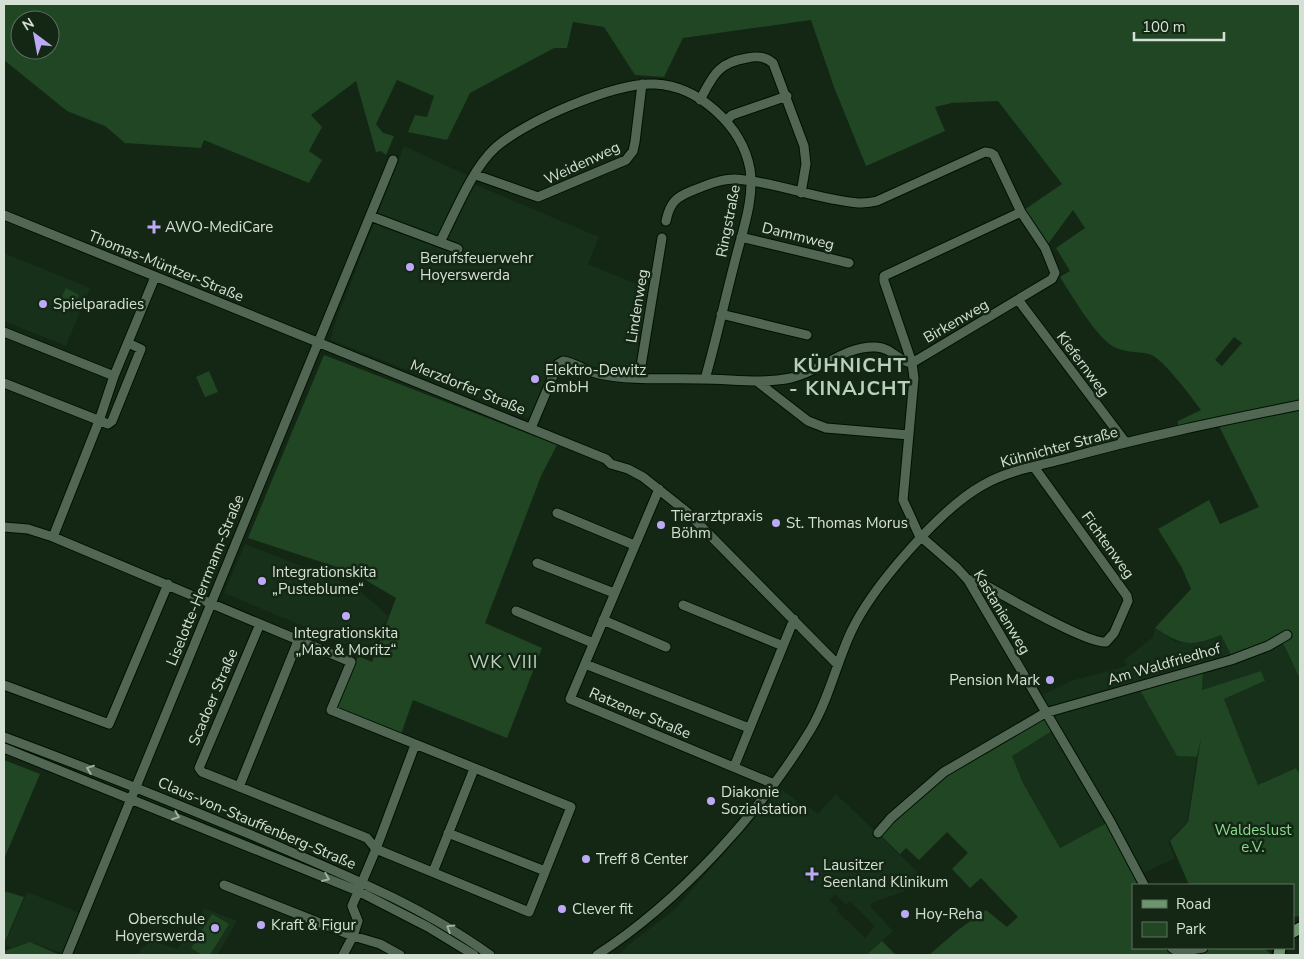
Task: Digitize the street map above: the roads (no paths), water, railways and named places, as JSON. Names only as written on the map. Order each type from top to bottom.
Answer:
[{"type":"street","points":[[666,221],[671,203],[681,195],[715,182],[734,179],[751,181],[801,193],[806,164],[804,146],[787,96],[772,63],[764,57],[734,60],[720,68],[700,100]]},
{"type":"street","name":"Ringstraße","points":[[476,175],[496,148],[523,130],[597,95],[642,84],[672,87],[700,100],[727,120],[742,144],[748,162],[751,181],[741,237],[705,379]]},
{"type":"street","name":"Weidenweg","points":[[476,175],[538,197],[626,160],[631,155],[635,142],[642,84]]},
{"type":"street","points":[[727,120],[732,115],[787,96]]},
{"type":"street","name":"Birkenweg","points":[[801,193],[859,203],[877,201],[988,152],[994,156],[1021,212],[1045,248],[1055,273],[1048,283],[912,363],[884,281],[884,276],[1021,212]]},
{"type":"street","name":"Liselotte-Herrmann-Straße","points":[[67,955],[130,798],[319,343],[392,160]]},
{"type":"street","points":[[440,242],[476,175]]},
{"type":"street","name":"Thomas-Müntzer-Straße","points":[[4,215],[319,343]]},
{"type":"street","points":[[370,216],[458,249]]},
{"type":"street","name":"Dammweg","points":[[741,237],[849,263]]},
{"type":"street","name":"Lindenweg","points":[[639,378],[662,238]]},
{"type":"street","points":[[53,537],[100,421],[114,376],[154,277]]},
{"type":"street","name":"Kiefernweg","points":[[1019,301],[1126,443]]},
{"type":"street","points":[[722,314],[807,335]]},
{"type":"street","points":[[4,332],[114,376]]},
{"type":"street","points":[[4,384],[108,424],[112,421],[141,349],[128,343]]},
{"type":"street","name":"Merzdorfer Straße","points":[[319,343],[628,469],[659,489],[701,525],[836,664]]},
{"type":"street","points":[[531,428],[560,362],[567,362],[596,374],[639,378],[705,379],[759,383],[808,373],[863,348],[889,349],[903,362],[912,363],[914,390],[903,500],[921,537]]},
{"type":"street","points":[[774,392],[777,380]]},
{"type":"street","points":[[759,383],[774,392],[808,421],[826,428],[909,435]]},
{"type":"street","name":"Kühnichter Straße","points":[[597,955],[634,930],[683,886],[774,784],[812,727],[823,705],[836,664],[852,629],[868,601],[921,537],[956,504],[981,486],[1008,474],[1034,466],[1126,443],[1300,404]]},
{"type":"street","name":"Fichtenweg","points":[[968,580],[976,580],[1062,626],[1093,640],[1106,642],[1114,633],[1128,601],[1127,596],[1034,466]]},
{"type":"street","name":"Ratzener Straße","points":[[659,489],[570,699],[774,784]]},
{"type":"street","points":[[557,513],[634,545]]},
{"type":"street","points":[[4,527],[28,529],[53,537],[351,662],[331,710],[572,807],[545,871],[448,833]]},
{"type":"street","name":"Kastanienweg","points":[[921,537],[958,568],[968,580],[1144,884]]},
{"type":"street","points":[[537,563],[614,593]]},
{"type":"street","points":[[4,685],[110,724],[168,584]]},
{"type":"street","points":[[683,605],[782,646]]},
{"type":"street","points":[[516,610],[593,643]]},
{"type":"street","points":[[734,767],[794,619]]},
{"type":"street","points":[[603,620],[666,647]]},
{"type":"street","name":"Scadoer Straße","points":[[260,624],[199,763],[202,772],[363,836],[376,849],[528,912],[545,871]]},
{"type":"street","name":"Am Waldfriedhof","points":[[1045,713],[1231,660],[1268,646],[1287,635]]},
{"type":"street","points":[[239,787],[298,641]]},
{"type":"street","name":"Ratzener Straße","points":[[585,664],[749,728]]},
{"type":"street","points":[[878,833],[891,818],[944,772],[1045,713]]},
{"type":"street","name":"Claus-von-Stauffenberg-Straße","points":[[4,737],[135,787],[362,882],[434,919],[490,955]]},
{"type":"street","points":[[343,955],[358,921],[352,906],[376,849],[415,745]]},
{"type":"street","name":"Claus-von-Stauffenberg-Straße","points":[[4,748],[358,891],[395,908],[474,955]]},
{"type":"street","points":[[433,872],[474,769]]},
{"type":"street","points":[[224,885],[353,936],[380,944],[400,955]]},
{"type":"street","points":[[1174,949],[1178,952],[1197,949]]},
{"type":"place","name":"AWO-MediCare","points":[[154,227]]},
{"type":"place","name":"Berufsfeuerwehr Hoyerswerda","points":[[410,267]]},
{"type":"place","name":"Spielparadies","points":[[43,304]]},
{"type":"place","name":"Elektro-Dewitz GmbH","points":[[535,379]]},
{"type":"place","name":"St. Thomas Morus","points":[[776,523]]},
{"type":"place","name":"Tierarztpraxis Böhm","points":[[661,525]]},
{"type":"place","name":"Integrationskita „Pusteblume“","points":[[262,581]]},
{"type":"place","name":"Integrationskita „Max & Moritz“","points":[[346,616]]},
{"type":"place","name":"Pension Mark","points":[[1050,680]]},
{"type":"place","name":"Diakonie Sozialstation","points":[[711,801]]},
{"type":"place","name":"Treff 8 Center","points":[[586,859]]},
{"type":"place","name":"Lausitzer Seenland Klinikum","points":[[812,874]]},
{"type":"place","name":"Clever fit","points":[[562,909]]},
{"type":"place","name":"Hoy-Reha","points":[[905,914]]},
{"type":"place","name":"Kraft & Figur","points":[[261,925]]},
{"type":"place","name":"Oberschule Hoyerswerda","points":[[215,928]]},
{"type":"district","name":"KÜHNICHT - KINAJCHT","points":[[850,376]]},
{"type":"district","name":"WK VIII","points":[[504,662]]},
{"type":"park label","name":"Waldeslust e.V.","points":[[1253,838]]}]
